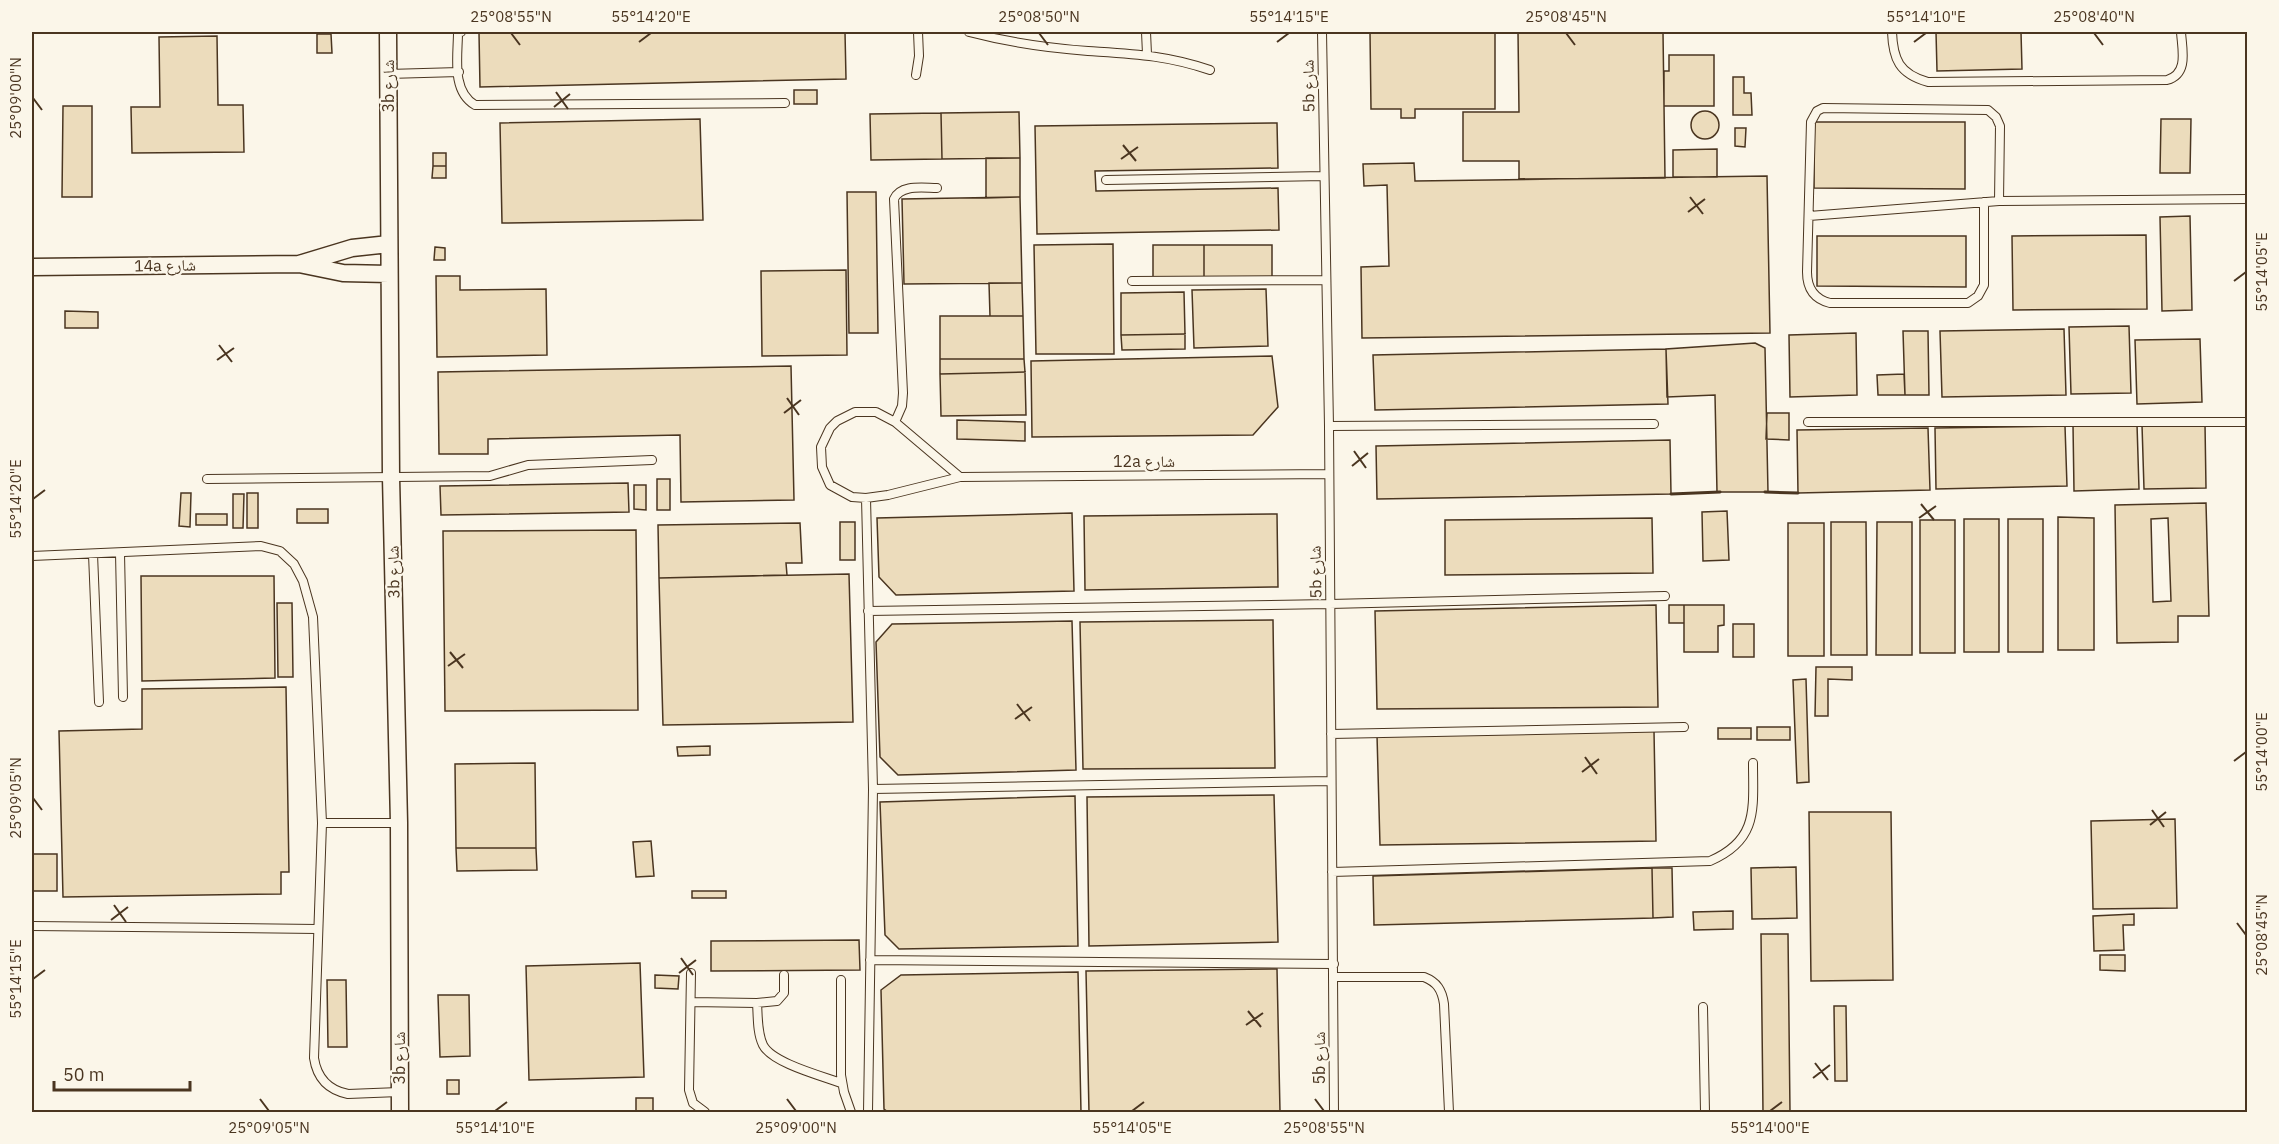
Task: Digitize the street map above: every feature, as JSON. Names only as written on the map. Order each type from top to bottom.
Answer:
[{"type":"street","name":"3b شارع","points":[[388,32],[391,477],[399,823],[400,1113]]},
{"type":"street","name":"14a شارع","points":[[299,264],[343,250],[389,244]]},
{"type":"street","name":"14a شارع","points":[[32,267],[299,264],[343,273],[389,274]]},
{"type":"lane","points":[[461,32],[458,32],[460,88],[463,95],[476,105],[485,107],[785,103]]},
{"type":"lane","points":[[916,75],[918,32]]},
{"type":"lane","points":[[969,32],[1015,42],[1147,54],[1210,70]]},
{"type":"lane","points":[[1146,32],[1147,54]]},
{"type":"lane","name":"5b شارع","points":[[1322,32],[1329,426],[1334,1113]]},
{"type":"lane","points":[[1892,32],[1893,51],[1900,66],[1913,76],[1928,82],[2167,80],[2176,76],[2181,69],[2181,32]]},
{"type":"lane","points":[[388,74],[459,72]]},
{"type":"lane","points":[[1984,202],[1984,285],[1974,301],[1962,305],[1830,303],[1818,298],[1809,288],[1807,280],[1811,122],[1817,111],[1829,107],[1988,110],[1996,117],[2000,126],[1999,201]]},
{"type":"lane","points":[[1106,180],[1324,176]]},
{"type":"lane","points":[[895,422],[902,406],[903,393],[894,199],[903,190],[937,188]]},
{"type":"lane","points":[[1809,216],[1999,201],[2247,199]]},
{"type":"lane","points":[[1132,281],[1326,280]]},
{"type":"lane","name":"12a شارع","points":[[960,477],[895,422],[876,412],[855,412],[837,421],[825,437],[820,457],[830,485],[852,496],[866,498],[876,498],[960,477],[1329,474]]},
{"type":"lane","points":[[1808,422],[2247,422]]},
{"type":"lane","points":[[1329,426],[1654,424]]},
{"type":"lane","points":[[207,479],[490,476],[528,465],[652,460]]},
{"type":"lane","points":[[866,498],[873,789],[868,1113]]},
{"type":"lane","points":[[32,556],[261,546],[280,551],[294,564],[303,581],[313,617],[322,823],[314,1058],[320,1078],[333,1090],[348,1094],[399,1092]]},
{"type":"lane","points":[[120,553],[123,697]]},
{"type":"lane","points":[[93,554],[99,702]]},
{"type":"lane","points":[[868,611],[1665,596]]},
{"type":"lane","points":[[1331,734],[1684,727]]},
{"type":"lane","points":[[1332,872],[1710,861],[1726,854],[1739,843],[1749,829],[1753,812],[1753,763]]},
{"type":"lane","points":[[873,789],[1331,781]]},
{"type":"lane","points":[[322,823],[399,823]]},
{"type":"lane","points":[[32,926],[317,929]]},
{"type":"lane","points":[[870,960],[1334,964]]},
{"type":"lane","points":[[691,973],[689,1090],[693,1102],[705,1113]]},
{"type":"lane","points":[[691,1002],[772,1002],[781,998],[785,988],[784,975]]},
{"type":"lane","points":[[1334,977],[1424,977],[1439,987],[1443,995],[1449,1113]]},
{"type":"lane","points":[[841,980],[841,1083],[851,1113]]},
{"type":"lane","points":[[757,1003],[760,1035],[767,1052],[841,1083]]},
{"type":"lane","points":[[1702,1007],[1704,1113]]},
{"type":"building","points":[[845,32],[846,79],[480,87],[479,33]]},
{"type":"building","points":[[1370,32],[1495,32],[1495,109],[1415,109],[1415,118],[1401,118],[1401,109],[1371,109]]},
{"type":"building","points":[[1518,32],[1663,32],[1665,178],[1519,179],[1519,161],[1463,161],[1463,112],[1519,112]]},
{"type":"building","points":[[1936,32],[2021,32],[2022,69],[1937,71]]},
{"type":"building","points":[[317,34],[331,34],[332,53],[317,53]]},
{"type":"building","points":[[217,36],[218,105],[243,105],[244,152],[132,153],[131,107],[160,107],[159,37]]},
{"type":"building","points":[[1669,55],[1714,55],[1714,106],[1664,106],[1664,71],[1669,71]]},
{"type":"building","points":[[1733,77],[1744,77],[1744,93],[1751,93],[1752,115],[1733,115]]},
{"type":"building","points":[[794,90],[817,90],[817,104],[794,104]]},
{"type":"building","points":[[63,106],[92,106],[92,197],[62,197]]},
{"type":"building","points":[[1705,111],[1715,115],[1719,125],[1715,135],[1705,139],[1695,135],[1691,125],[1695,115]]},
{"type":"building","points":[[1019,112],[1020,158],[942,159],[941,113]]},
{"type":"building","points":[[941,113],[942,159],[871,160],[870,114]]},
{"type":"building","points":[[700,119],[703,220],[502,223],[500,123]]},
{"type":"building","points":[[2161,119],[2191,119],[2190,173],[2160,173]]},
{"type":"building","points":[[1814,122],[1965,122],[1965,189],[1814,188]]},
{"type":"building","points":[[1277,123],[1278,168],[1095,171],[1096,191],[1278,188],[1279,230],[1037,234],[1035,126]]},
{"type":"building","points":[[1735,128],[1746,128],[1745,147],[1735,146]]},
{"type":"building","points":[[1717,149],[1717,177],[1673,177],[1673,150]]},
{"type":"building","points":[[433,153],[446,153],[446,166],[433,166]]},
{"type":"building","points":[[986,158],[1020,158],[1020,197],[986,198]]},
{"type":"building","points":[[1414,163],[1415,181],[1767,176],[1770,333],[1362,338],[1361,267],[1389,266],[1387,185],[1364,186],[1363,164]]},
{"type":"building","points":[[433,166],[446,166],[446,178],[432,178]]},
{"type":"building","points":[[847,192],[876,192],[878,333],[849,333]]},
{"type":"building","points":[[1020,197],[1022,283],[904,284],[902,199]]},
{"type":"building","points":[[2190,216],[2192,310],[2162,311],[2160,217]]},
{"type":"building","points":[[2146,235],[2147,309],[2013,310],[2012,236]]},
{"type":"building","points":[[1817,236],[1966,236],[1966,287],[1817,286]]},
{"type":"building","points":[[1113,244],[1114,354],[1036,354],[1034,245]]},
{"type":"building","points":[[1153,245],[1204,245],[1204,277],[1153,277]]},
{"type":"building","points":[[1204,245],[1272,245],[1272,278],[1204,277]]},
{"type":"building","points":[[435,247],[445,248],[445,260],[434,260]]},
{"type":"building","points":[[846,270],[847,355],[762,356],[761,271]]},
{"type":"building","points":[[436,276],[460,276],[460,290],[546,289],[547,355],[437,357]]},
{"type":"building","points":[[989,283],[1022,283],[1023,316],[990,316]]},
{"type":"building","points":[[1266,289],[1268,346],[1194,348],[1192,290]]},
{"type":"building","points":[[1184,292],[1185,334],[1121,335],[1121,293]]},
{"type":"building","points":[[65,311],[98,312],[98,328],[65,328]]},
{"type":"building","points":[[940,316],[1023,316],[1024,359],[940,359]]},
{"type":"building","points":[[2129,326],[2131,393],[2071,394],[2069,327]]},
{"type":"building","points":[[2064,329],[2066,395],[1942,397],[1940,331]]},
{"type":"building","points":[[1903,331],[1928,331],[1929,395],[1905,395]]},
{"type":"building","points":[[1856,333],[1857,395],[1790,397],[1789,335]]},
{"type":"building","points":[[1185,334],[1185,349],[1122,350],[1121,335]]},
{"type":"building","points":[[2200,339],[2202,402],[2137,404],[2135,340]]},
{"type":"building","points":[[1755,343],[1765,348],[1768,492],[1717,492],[1715,395],[1667,397],[1666,349]]},
{"type":"building","points":[[1666,349],[1668,404],[1375,410],[1373,355]]},
{"type":"building","points":[[1272,356],[1278,407],[1253,435],[1032,437],[1031,361]]},
{"type":"building","points":[[940,359],[1024,359],[1025,372],[940,374]]},
{"type":"building","points":[[791,366],[794,500],[681,502],[680,435],[488,439],[488,454],[439,454],[438,372]]},
{"type":"building","points":[[1025,372],[1026,415],[941,416],[940,374]]},
{"type":"building","points":[[1904,374],[1905,395],[1878,395],[1877,375]]},
{"type":"building","points":[[1767,413],[1789,413],[1789,440],[1766,439]]},
{"type":"building","points":[[957,420],[1025,422],[1025,441],[957,439]]},
{"type":"building","points":[[2137,424],[2139,489],[2074,491],[2073,425]]},
{"type":"building","points":[[2205,424],[2206,488],[2144,489],[2142,425]]},
{"type":"building","points":[[2065,426],[2067,486],[1936,489],[1935,428]]},
{"type":"building","points":[[1928,428],[1930,490],[1798,493],[1797,430]]},
{"type":"building","points":[[1670,440],[1671,494],[1377,499],[1376,446]]},
{"type":"building","points":[[657,479],[670,479],[670,510],[657,510]]},
{"type":"building","points":[[628,483],[629,512],[441,515],[440,486]]},
{"type":"building","points":[[634,485],[646,485],[646,510],[634,509]]},
{"type":"building","points":[[181,493],[191,493],[190,527],[179,526]]},
{"type":"building","points":[[247,493],[258,493],[258,528],[247,528]]},
{"type":"building","points":[[233,494],[244,494],[243,528],[233,528]]},
{"type":"building","points":[[2206,503],[2209,616],[2178,616],[2178,642],[2117,643],[2115,505]],"holes":[[[2168,518],[2171,601],[2153,602],[2151,519]]]},
{"type":"building","points":[[297,509],[328,509],[328,523],[297,523]]},
{"type":"building","points":[[1727,511],[1729,560],[1703,561],[1702,512]]},
{"type":"building","points":[[1072,513],[1074,591],[896,595],[879,577],[877,518]]},
{"type":"building","points":[[196,514],[227,514],[227,525],[196,525]]},
{"type":"building","points":[[1277,514],[1278,587],[1085,590],[1084,516]]},
{"type":"building","points":[[2058,517],[2094,518],[2094,650],[2058,650]]},
{"type":"building","points":[[1652,518],[1653,573],[1445,575],[1445,520]]},
{"type":"building","points":[[1964,519],[1999,519],[1999,652],[1964,652]]},
{"type":"building","points":[[2008,519],[2043,519],[2043,652],[2008,652]]},
{"type":"building","points":[[1920,520],[1955,520],[1955,653],[1920,653]]},
{"type":"building","points":[[840,522],[855,522],[855,560],[840,560]]},
{"type":"building","points":[[1831,522],[1866,522],[1867,655],[1831,655]]},
{"type":"building","points":[[1877,522],[1912,522],[1912,655],[1876,655]]},
{"type":"building","points":[[800,523],[802,563],[786,563],[787,575],[659,578],[658,525]]},
{"type":"building","points":[[1788,523],[1824,523],[1824,656],[1788,656]]},
{"type":"building","points":[[636,530],[638,710],[445,711],[443,531]]},
{"type":"building","points":[[849,574],[853,722],[663,725],[659,578]]},
{"type":"building","points":[[141,576],[274,576],[275,678],[142,681]]},
{"type":"building","points":[[277,603],[292,603],[293,677],[278,677]]},
{"type":"building","points":[[1656,605],[1658,707],[1377,709],[1375,611]]},
{"type":"building","points":[[1669,605],[1684,605],[1684,623],[1669,623]]},
{"type":"building","points":[[1684,605],[1724,605],[1724,625],[1718,626],[1718,652],[1684,652]]},
{"type":"building","points":[[1273,620],[1275,768],[1083,769],[1080,622]]},
{"type":"building","points":[[1072,621],[1076,770],[898,775],[880,757],[876,642],[892,624]]},
{"type":"building","points":[[1733,624],[1754,624],[1754,657],[1733,657]]},
{"type":"building","points":[[1816,667],[1852,667],[1852,680],[1828,679],[1828,716],[1815,716]]},
{"type":"building","points":[[1806,679],[1809,782],[1797,783],[1793,680]]},
{"type":"building","points":[[286,687],[289,872],[281,872],[281,894],[63,897],[59,731],[142,729],[142,689]]},
{"type":"building","points":[[1757,727],[1790,727],[1790,740],[1757,740]]},
{"type":"building","points":[[1718,728],[1751,728],[1751,739],[1718,739]]},
{"type":"building","points":[[1654,731],[1656,841],[1380,845],[1377,735]]},
{"type":"building","points":[[710,746],[710,755],[678,756],[677,747]]},
{"type":"building","points":[[535,763],[536,848],[456,848],[455,764]]},
{"type":"building","points":[[1274,795],[1278,942],[1089,946],[1087,797]]},
{"type":"building","points":[[1075,796],[1078,946],[899,949],[885,935],[880,802]]},
{"type":"building","points":[[1809,812],[1891,812],[1893,980],[1811,981]]},
{"type":"building","points":[[2175,819],[2177,908],[2093,909],[2091,821]]},
{"type":"building","points":[[651,841],[654,876],[636,877],[633,842]]},
{"type":"building","points":[[456,848],[536,848],[537,870],[457,871]]},
{"type":"building","points":[[32,854],[57,854],[57,891],[32,891]]},
{"type":"building","points":[[1796,867],[1797,918],[1752,919],[1751,868]]},
{"type":"building","points":[[1652,868],[1653,918],[1374,925],[1373,876]]},
{"type":"building","points":[[1652,868],[1672,868],[1673,917],[1653,918]]},
{"type":"building","points":[[692,891],[726,891],[726,898],[692,898]]},
{"type":"building","points":[[1733,911],[1733,929],[1694,930],[1693,912]]},
{"type":"building","points":[[2134,914],[2134,925],[2123,925],[2124,950],[2094,951],[2093,916]]},
{"type":"building","points":[[1761,934],[1788,934],[1790,1112],[1763,1112]]},
{"type":"building","points":[[859,940],[860,970],[711,971],[711,941]]},
{"type":"building","points":[[2100,955],[2125,955],[2125,971],[2100,970]]},
{"type":"building","points":[[640,963],[644,1077],[529,1080],[526,966]]},
{"type":"building","points":[[1277,969],[1280,1112],[1089,1112],[1086,971]]},
{"type":"building","points":[[1078,972],[1081,1112],[888,1112],[884,1109],[881,990],[901,975]]},
{"type":"building","points":[[655,975],[679,976],[678,989],[655,988]]},
{"type":"building","points":[[327,980],[346,980],[347,1047],[328,1047]]},
{"type":"building","points":[[438,995],[469,995],[470,1056],[440,1057]]},
{"type":"building","points":[[1834,1006],[1846,1006],[1847,1081],[1835,1081]]},
{"type":"building","points":[[447,1080],[459,1080],[459,1094],[447,1094]]},
{"type":"building","points":[[636,1098],[653,1098],[653,1112],[636,1112]]},
{"type":"wall","points":[[1671,494],[1720,492]]},
{"type":"wall","points":[[1765,492],[1798,493]]}]
